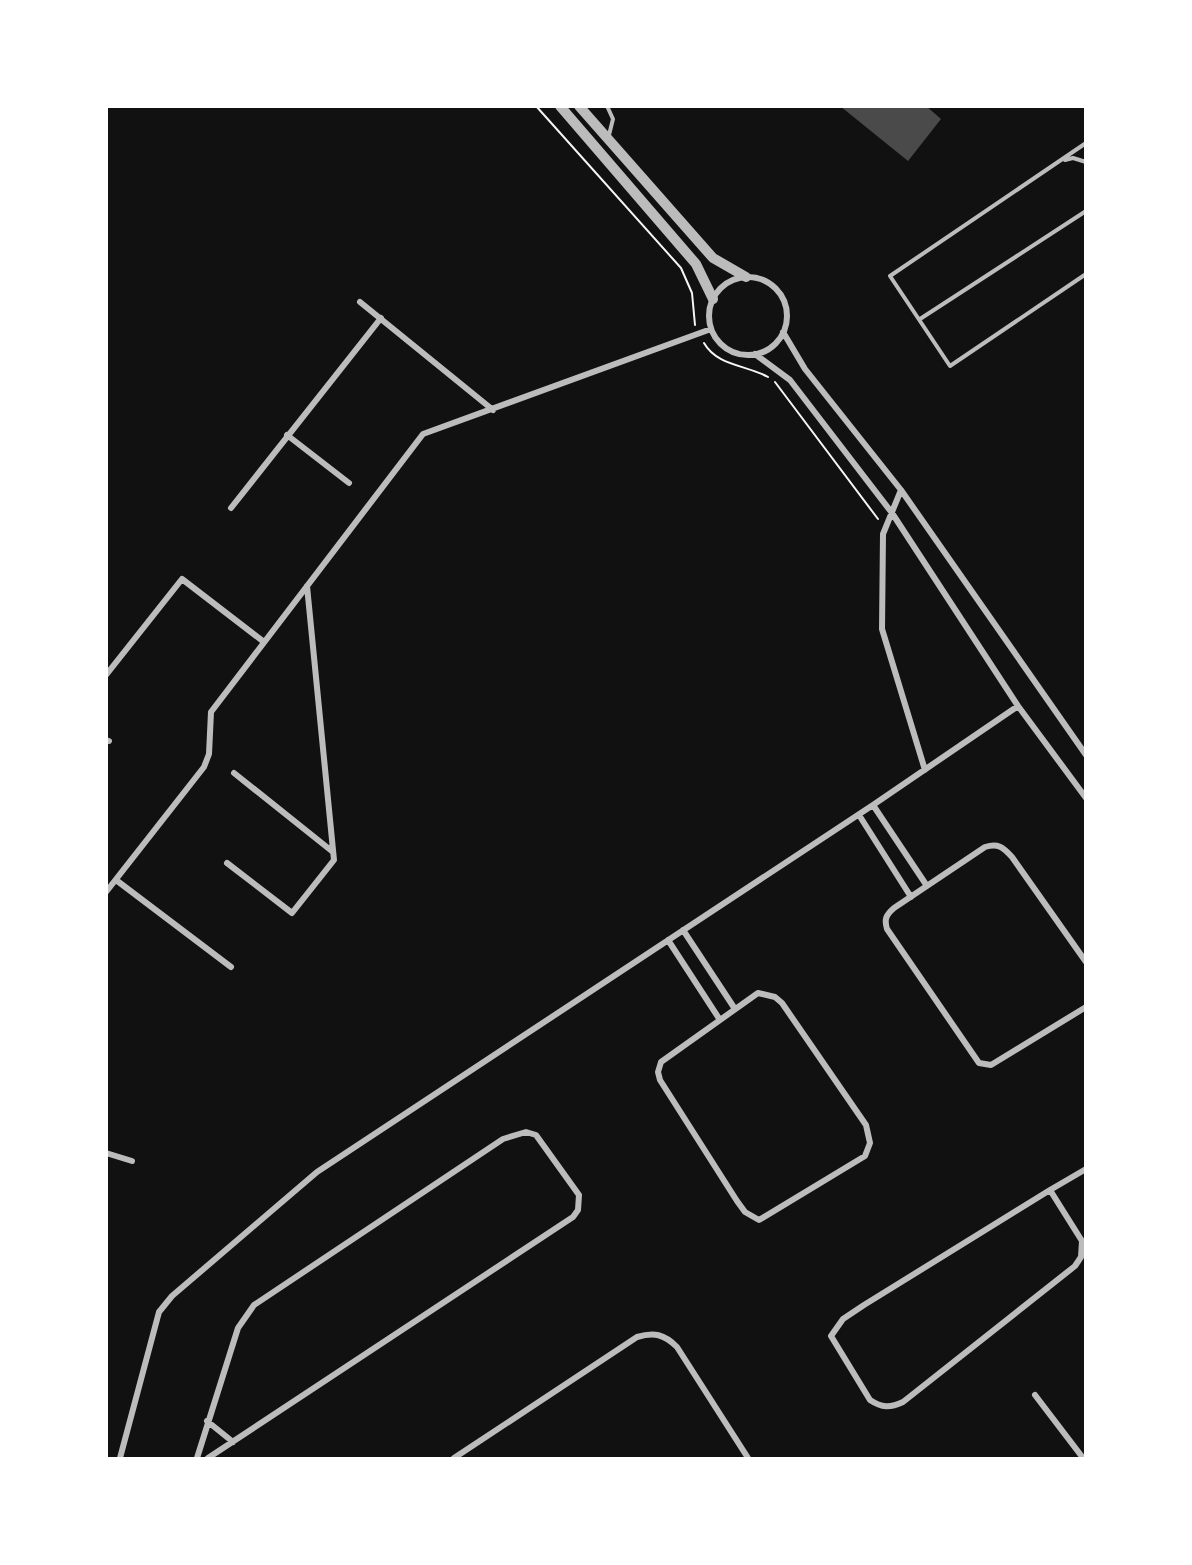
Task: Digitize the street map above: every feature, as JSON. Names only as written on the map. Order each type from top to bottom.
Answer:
[{"type":"street","points":[[560,106],[696,264],[712,299]]},
{"type":"street","points":[[579,106],[713,258],[746,277],[768,282],[777,289],[786,309],[783,332],[767,350],[755,354],[733,352],[723,346],[711,329],[709,318],[712,299],[726,283],[746,277]]},
{"type":"street","points":[[360,302],[493,410]]},
{"type":"street","points":[[231,508],[381,318]]},
{"type":"street","points":[[106,892],[204,767],[210,754],[211,712],[423,434],[711,329]]},
{"type":"street","points":[[783,332],[805,369],[902,490],[1086,754]]},
{"type":"street","points":[[755,354],[790,380],[892,513],[1018,706],[1086,798]]},
{"type":"street","points":[[287,435],[350,483]]},
{"type":"street","points":[[902,490],[886,528],[881,587],[882,630],[925,770]]},
{"type":"street","points":[[106,675],[182,579],[264,642]]},
{"type":"street","points":[[227,863],[292,913],[334,860],[306,586]]},
{"type":"street","points":[[120,1458],[159,1312],[172,1296],[316,1172],[859,815],[1018,706]]},
{"type":"street","points":[[234,773],[333,852]]},
{"type":"street","points":[[873,805],[927,886]]},
{"type":"street","points":[[859,815],[911,897]]},
{"type":"street","points":[[1086,962],[1012,857],[1001,846],[995,844],[984,847],[887,913],[884,921],[887,929],[979,1062],[991,1065],[1086,1007]]},
{"type":"street","points":[[116,880],[231,967]]},
{"type":"street","points":[[683,930],[735,1009]]},
{"type":"street","points":[[668,940],[720,1020]]},
{"type":"street","points":[[758,993],[775,997],[782,1003],[866,1125],[870,1143],[865,1156],[759,1220],[745,1212],[737,1201],[660,1080],[658,1072],[661,1062],[720,1020],[758,993]]},
{"type":"street","points":[[197,1458],[238,1328],[248,1313],[262,1299],[503,1139],[526,1132],[536,1135],[579,1195],[578,1210],[573,1217],[208,1458]]},
{"type":"street","points":[[106,1153],[132,1161]]},
{"type":"street","points":[[1050,1190],[1082,1241],[1081,1257],[1076,1266],[903,1402],[892,1407],[878,1406],[870,1400],[831,1336],[835,1328],[864,1305],[1050,1190],[1086,1169]]},
{"type":"street","points":[[454,1458],[637,1337],[650,1333],[668,1338],[676,1347],[748,1458]]},
{"type":"street","points":[[1035,1395],[1083,1458]]},
{"type":"street","points":[[207,1421],[233,1442]]},
{"type":"lane","points":[[607,106],[613,118],[608,138]]},
{"type":"lane","points":[[1086,143],[890,276],[950,366],[1086,274]]},
{"type":"lane","points":[[1061,161],[1073,158],[1086,161],[1086,148]]},
{"type":"lane","points":[[920,319],[1086,211]]},
{"type":"path","points":[[536,106],[681,268],[692,293],[694,324],[707,349],[728,364],[754,369],[774,381],[886,528]]},
{"type":"building","points":[[840,106],[926,106],[941,119],[908,161]]}]
